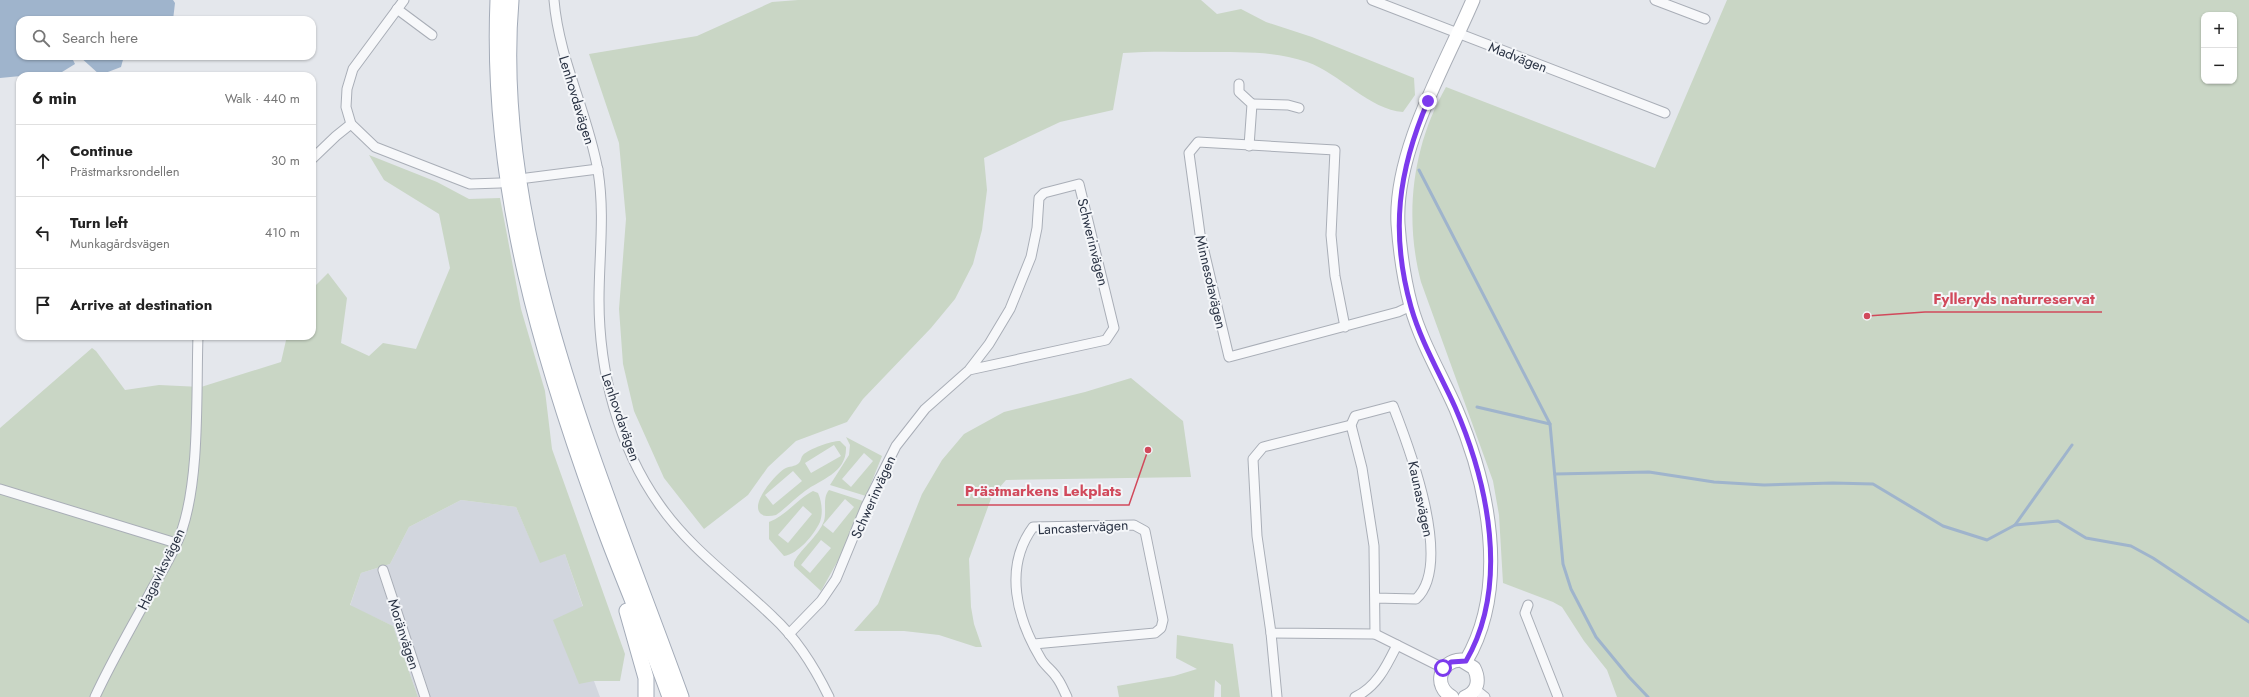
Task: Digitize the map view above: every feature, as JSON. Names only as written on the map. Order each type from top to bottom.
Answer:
[{"type":"main road","points":[[498,0],[496,68],[498,104],[503,154],[513,221],[545,349],[608,536],[670,697]]},
{"type":"main road","points":[[511,0],[509,65],[513,131],[520,183],[539,278],[562,361],[593,455],[681,697]]},
{"type":"main road","points":[[608,536],[641,656],[646,678],[646,697]]},
{"type":"street","points":[[404,0],[353,69],[347,89],[346,107],[351,124],[375,148],[470,184],[500,183]]},
{"type":"street","name":"Lenhovdavägen","points":[[554,0],[563,52],[598,169],[602,207],[599,298],[601,350],[611,396],[630,451],[644,482],[659,505],[690,543],[774,618],[789,634],[814,668],[829,697]]},
{"type":"street","name":"Madvägen","points":[[1372,0],[1665,113]]},
{"type":"street","points":[[1466,661],[1481,625],[1486,602],[1490,571],[1488,513],[1474,456],[1456,408],[1420,331],[1411,306],[1398,222],[1401,189],[1417,128],[1473,0]]},
{"type":"street","points":[[1655,0],[1704,19]]},
{"type":"street","points":[[397,9],[432,35]]},
{"type":"street","points":[[1239,84],[1239,92],[1252,104],[1299,108]]},
{"type":"street","points":[[1249,146],[1252,104]]},
{"type":"street","points":[[316,155],[351,124]]},
{"type":"street","name":"Minnesotavägen","points":[[1345,326],[1335,276],[1331,235],[1335,150],[1198,142],[1189,153],[1200,234],[1229,356],[1345,326],[1398,312],[1411,306]]},
{"type":"street","points":[[527,178],[598,169]]},
{"type":"street","name":"Schwerinvägen","points":[[789,634],[821,601],[836,578],[869,500],[900,441],[925,409],[969,370],[999,327],[1026,272],[1034,243],[1039,198],[1044,193],[1079,184],[1114,328],[1111,335],[1106,340],[969,370]]},
{"type":"street","name":"Hagaviksvägen","points":[[95,697],[176,543],[185,517],[191,482],[195,433],[198,340]]},
{"type":"street","name":"Kaunasvägen","points":[[1277,697],[1271,634],[1257,536],[1253,459],[1263,447],[1350,425],[1355,416],[1394,406],[1418,475],[1429,525],[1430,563],[1422,593],[1416,599],[1375,598]]},
{"type":"street","points":[[1350,425],[1362,468],[1374,546],[1375,634]]},
{"type":"street","points":[[0,489],[176,543]]},
{"type":"street","name":"Lancastervägen","points":[[1034,644],[1155,633],[1161,628],[1164,620],[1145,531],[1134,525],[1033,527],[1024,539],[1017,562],[1016,585],[1022,622],[1041,660],[1057,678],[1067,697]]},
{"type":"street","name":"Moränvägen","points":[[384,570],[425,697]]},
{"type":"street","points":[[1528,605],[1525,613],[1558,697]]},
{"type":"street","points":[[1271,634],[1375,634],[1443,668]]},
{"type":"street","points":[[1355,697],[1372,685],[1382,674],[1397,645]]},
{"type":"street","points":[[1445,695],[1440,680],[1443,668],[1451,662],[1466,661]]},
{"type":"street","points":[[1466,661],[1477,673],[1475,694]]},
{"type":"shaded area","points":[[461,500],[516,507],[540,562],[565,554],[583,607],[554,621],[594,681],[600,697],[418,697],[393,626],[350,606],[361,573],[390,564],[409,527]]},
{"type":"green space","points":[[798,0],[1201,0],[1217,14],[1241,9],[1266,22],[1312,37],[1414,78],[1415,95],[1403,112],[1391,110],[1367,98],[1319,67],[1294,58],[1269,54],[1244,52],[1123,53],[1113,110],[1060,122],[984,158],[987,190],[982,230],[973,264],[955,299],[931,328],[863,399],[847,422],[796,441],[768,467],[748,495],[704,529],[664,478],[634,411],[623,364],[619,309],[626,219],[619,143],[589,54],[697,36],[772,2]]},
{"type":"green space","points":[[1727,0],[2249,0],[2249,697],[1617,697],[1607,670],[1584,641],[1562,607],[1553,602],[1503,583],[1499,515],[1493,481],[1421,282],[1413,232],[1412,207],[1414,182],[1419,157],[1425,133],[1434,110],[1446,87],[1655,168]]},
{"type":"green space","points":[[369,155],[437,182],[469,199],[500,198],[521,309],[545,391],[552,449],[625,654],[620,681],[594,681],[579,684],[553,620],[583,606],[565,554],[540,563],[516,507],[461,500],[409,527],[390,564],[361,573],[350,605],[393,626],[418,697],[0,697],[0,428],[92,348],[96,351],[125,390],[159,385],[201,387],[281,362],[286,340],[316,340],[316,285],[328,273],[347,298],[341,343],[369,356],[383,343],[416,349],[450,268],[439,214],[384,180]]},
{"type":"green space","points":[[1131,378],[1183,421],[1191,477],[1006,480],[992,496],[969,559],[971,607],[974,624],[982,647],[976,647],[939,635],[904,631],[854,631],[878,604],[922,494],[942,460],[964,434],[1004,412],[1085,392]]},
{"type":"green space","points":[[846,437],[882,456],[866,496],[830,485],[849,455],[850,445]],"holes":[[[864,453],[873,461],[851,487],[842,479]]]},
{"type":"green space","points":[[840,441],[846,447],[845,456],[838,469],[805,491],[776,515],[766,516],[761,514],[758,509],[758,503],[765,490],[780,472],[800,462],[803,455],[810,450]],"holes":[[[834,445],[841,456],[811,473],[805,463]],[[793,471],[802,481],[773,505],[765,495]]]},
{"type":"green space","points":[[829,490],[863,501],[841,555],[821,591],[794,566],[794,562],[814,537],[824,521],[827,493]],"holes":[[[845,499],[854,507],[833,533],[823,525]],[[821,540],[831,548],[810,573],[801,565]]]},
{"type":"green space","points":[[813,491],[818,493],[822,508],[820,522],[814,533],[800,548],[795,552],[784,556],[769,539],[769,522],[781,515]],"holes":[[[803,506],[812,514],[788,543],[778,535]]]},
{"type":"green space","points":[[1177,635],[1233,644],[1240,697],[1221,697],[1221,685],[1215,680],[1214,697],[1119,697],[1117,686],[1174,676],[1197,669],[1176,658]]},
{"type":"water","points":[[0,0],[173,0],[175,3],[173,16],[16,16],[16,60],[73,60],[75,64],[62,72],[16,72],[16,76],[0,78]]},
{"type":"water","points":[[83,60],[123,60],[121,67],[108,72],[97,72]]},
{"type":"waterway","points":[[1419,170],[1550,424],[1563,564],[1571,589],[1596,637],[1629,677],[1648,697]]},
{"type":"waterway","points":[[1477,407],[1550,424]]},
{"type":"waterway","points":[[2015,525],[2072,445]]},
{"type":"waterway","points":[[1555,474],[1649,472],[1714,482],[1764,485],[1833,483],[1873,484],[1943,526],[1987,540],[2015,525],[2058,521],[2086,538],[2131,546],[2153,558],[2249,622]]},
{"type":"place","name":"Fylleryds naturreservat","points":[[1867,316]]},
{"type":"place","name":"Prästmarkens Lekplats","points":[[1148,450]]},
{"type":"route","points":[[1428,101],[1409,152],[1401,189],[1398,222],[1405,279],[1411,306],[1420,331],[1456,408],[1474,456],[1484,491],[1490,538],[1490,571],[1486,602],[1481,625],[1474,646],[1466,661],[1456,660],[1443,668]]}]
